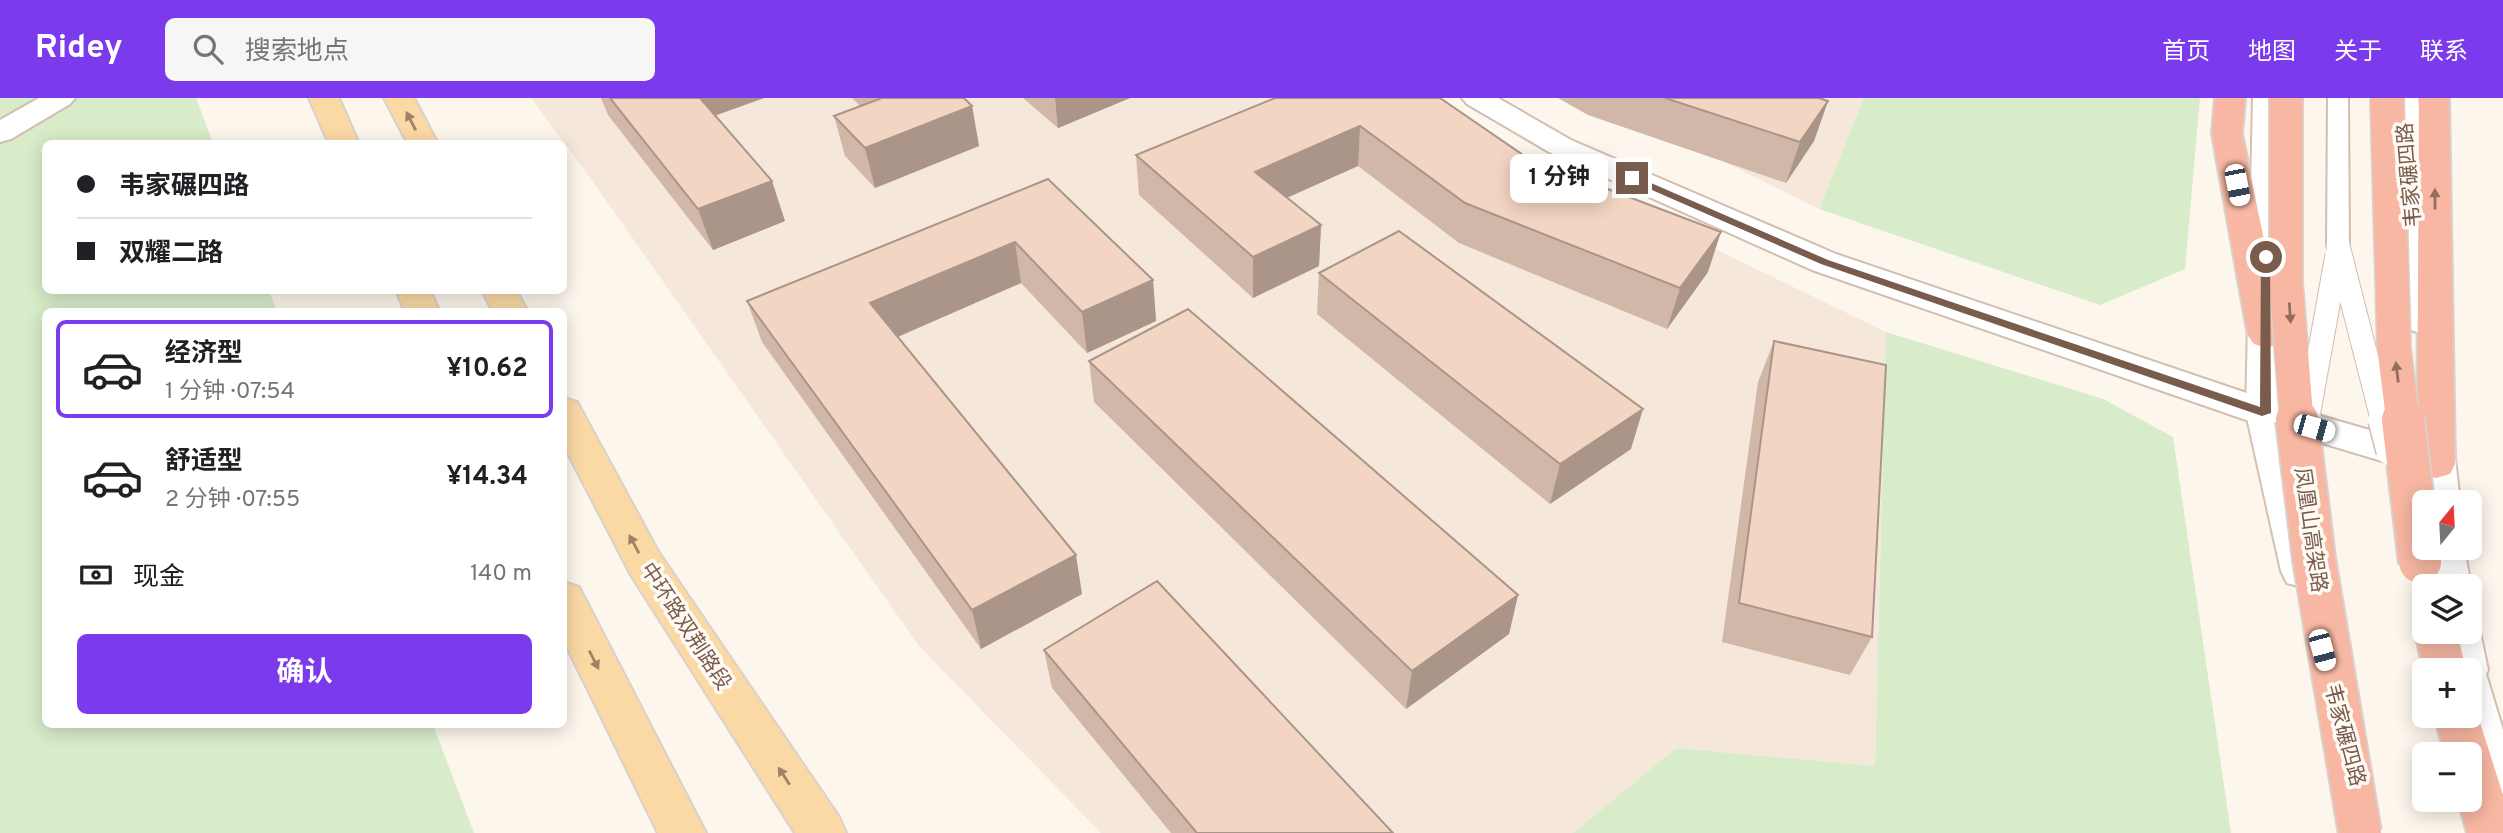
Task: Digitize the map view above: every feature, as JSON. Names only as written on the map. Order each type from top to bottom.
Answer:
[{"type":"highway","points":[[2230,98],[2227,134],[2266,336]]},
{"type":"highway","name":"凤凰山高架路","points":[[2286,98],[2288,286],[2301,456],[2330,671],[2360,833]]},
{"type":"highway","points":[[2387,98],[2395,349],[2435,570]]},
{"type":"highway","points":[[2434,98],[2436,464]]},
{"type":"highway","points":[[2482,802],[2491,833]]},
{"type":"main road","points":[[0,133],[60,98]]},
{"type":"main road","points":[[324,98],[342,140]]},
{"type":"main road","points":[[399,98],[421,140]]},
{"type":"main road","points":[[1478,98],[1560,146],[1824,262],[2266,413],[2436,464]]},
{"type":"main road","name":"韦家碾四路","points":[[2269,98],[2266,413],[2288,520],[2370,833]]},
{"type":"main road","name":"韦家碾四路","points":[[2403,98],[2439,490]]},
{"type":"main road","name":"中环路双荆路段","points":[[567,417],[645,564],[822,833]]},
{"type":"main road","points":[[567,605],[682,833]]},
{"type":"main road","points":[[2480,728],[2503,818]]},
{"type":"lane","points":[[2301,456],[2338,247],[2338,98]]},
{"type":"lane","points":[[2338,247],[2435,570]]},
{"type":"shaded area","points":[[531,98],[1404,98],[1886,332],[1875,766],[1676,748],[1573,833],[1101,833],[919,646],[567,147],[567,140],[562,140]]},
{"type":"shaded area","points":[[1596,98],[1864,98],[1819,209]]},
{"type":"green space","points":[[0,98],[196,98],[212,140],[42,140],[42,294],[270,294],[276,308],[42,308],[42,728],[434,728],[474,833],[0,833]]},
{"type":"green space","points":[[1864,98],[2200,98],[2185,269],[2100,305],[1819,209]]},
{"type":"green space","points":[[1886,332],[2103,399],[2173,437],[2231,833],[1573,833],[1676,748],[1875,766]]},
{"type":"building","points":[[610,98],[700,98],[772,181],[698,209]]},
{"type":"building","points":[[882,98],[964,98],[972,106],[865,148],[834,116]]},
{"type":"building","points":[[1275,98],[1440,98],[1529,159],[1721,232],[1680,288],[1465,203],[1360,126],[1255,172],[1321,225],[1253,257],[1136,155]]},
{"type":"building","points":[[1665,98],[1819,98],[1828,101],[1800,142]]},
{"type":"building","points":[[1048,179],[1153,280],[1082,312],[1015,242],[870,303],[1076,555],[972,610],[747,301]]},
{"type":"building","points":[[1399,231],[1643,409],[1560,464],[1319,273]]},
{"type":"building","points":[[1188,309],[1518,595],[1412,671],[1089,361]]},
{"type":"building","points":[[1774,341],[1886,365],[1872,637],[1739,603]]},
{"type":"building","points":[[1157,581],[1393,833],[1197,833],[1044,650]]},
{"type":"route","points":[[1632,178],[1824,262],[2266,413],[2266,257]]}]
